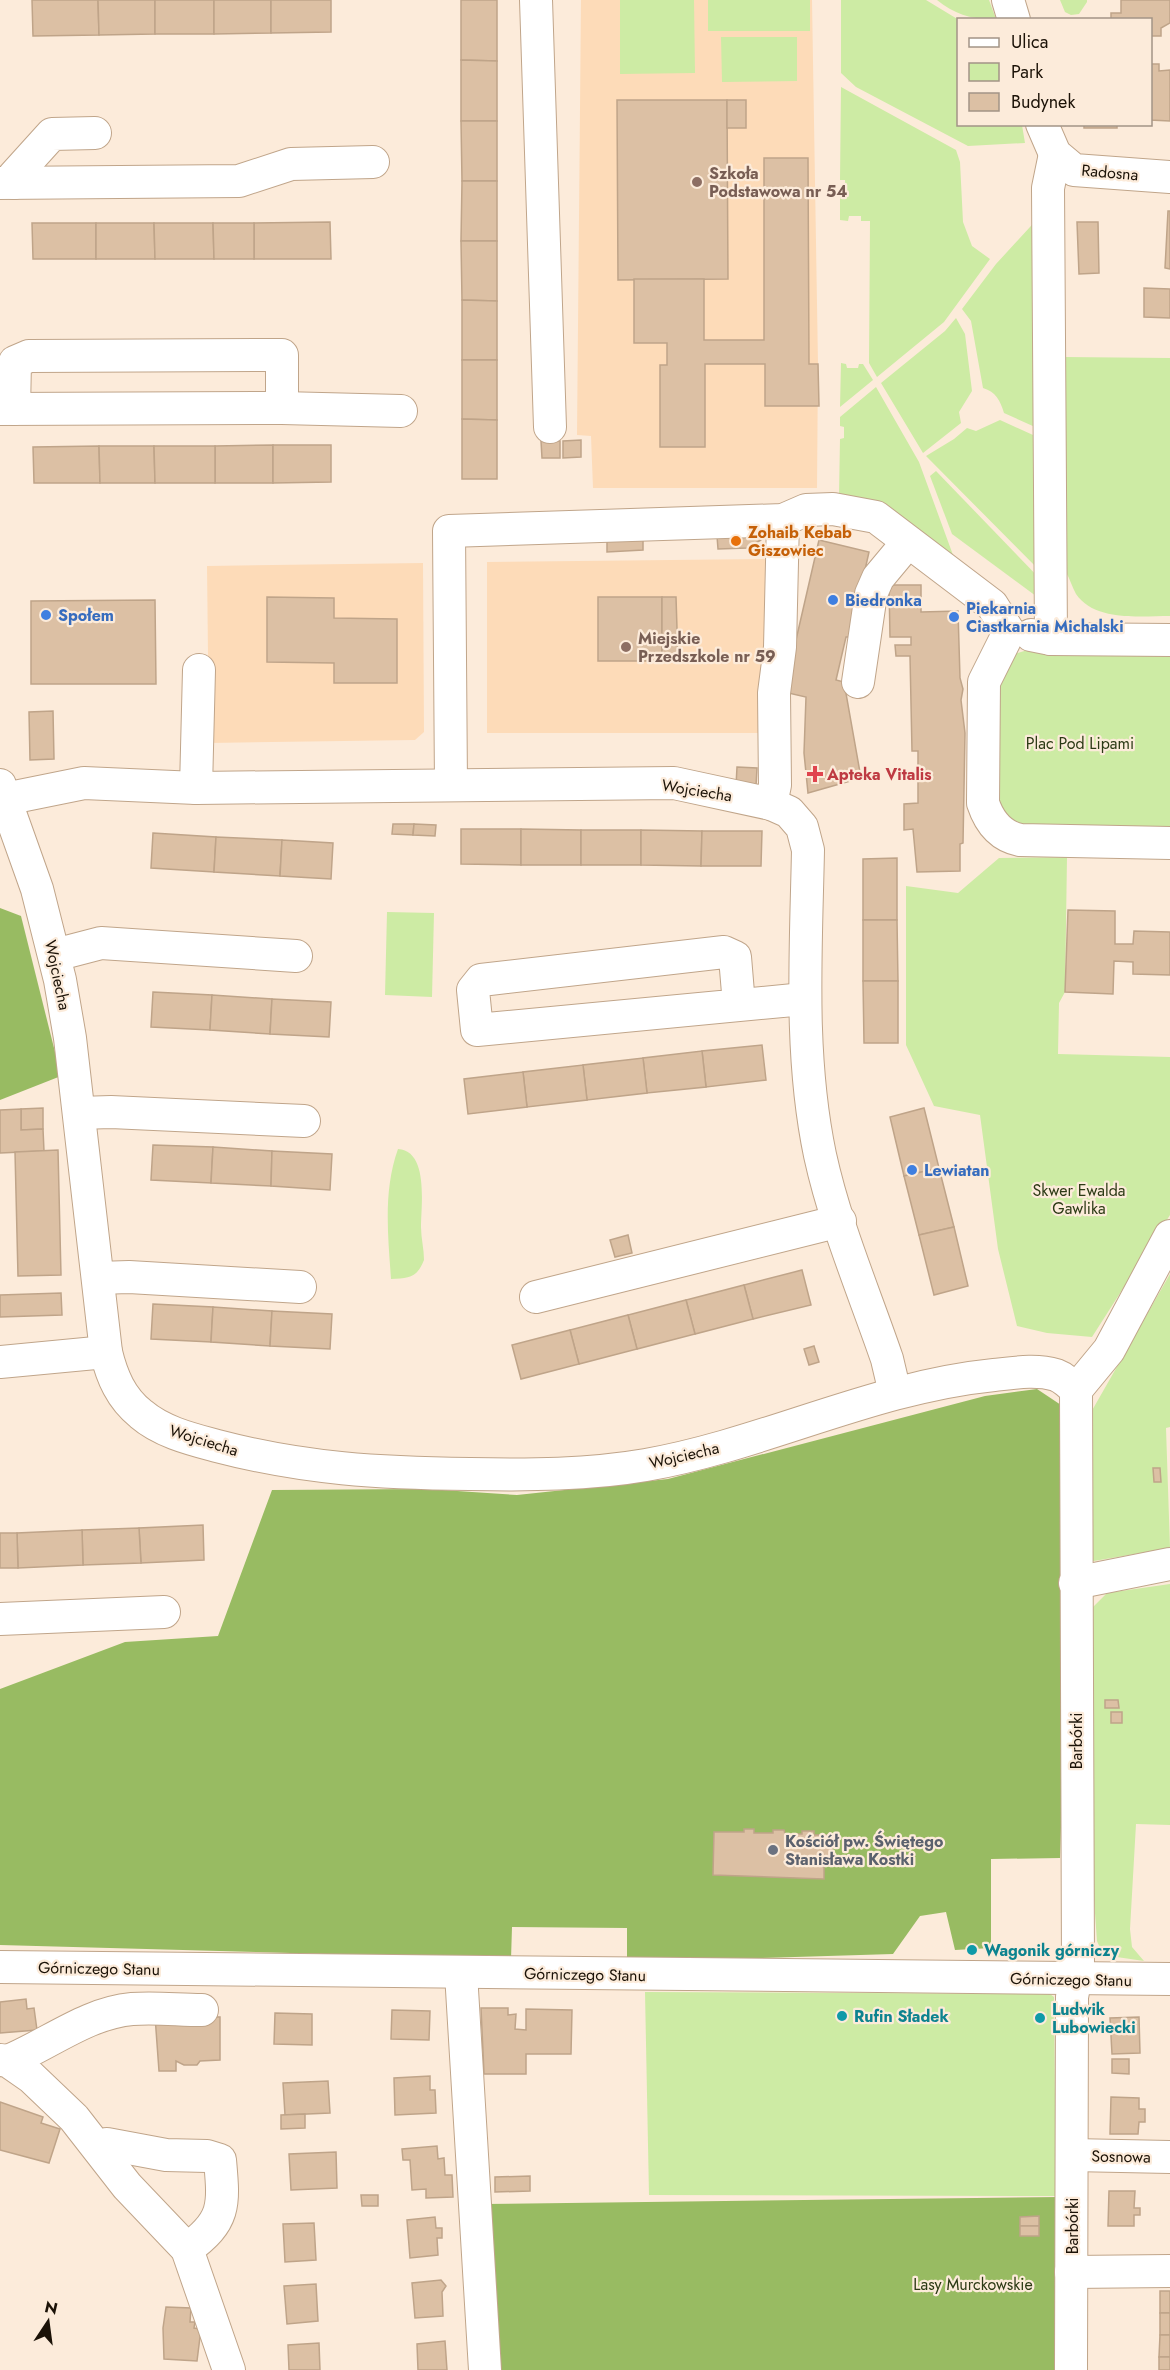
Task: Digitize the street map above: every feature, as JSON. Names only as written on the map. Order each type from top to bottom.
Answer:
[{"type":"street","points":[[536,0],[550,427]]},
{"type":"street","points":[[1008,0],[1013,18]]},
{"type":"street","points":[[1043,126],[1055,154],[1048,188],[1052,639]]},
{"type":"street","points":[[7,183],[52,134],[95,133]]},
{"type":"street","name":"Radosna","points":[[1055,154],[1074,170],[1170,177]]},
{"type":"street","points":[[7,183],[239,181],[291,164],[373,162]]},
{"type":"street","points":[[282,408],[282,355],[29,356],[15,362],[7,409],[282,408],[401,411]]},
{"type":"street","points":[[451,785],[449,531],[783,520],[806,510],[833,509],[876,518],[992,605],[1009,632],[1052,639],[1170,640]]},
{"type":"street","points":[[771,804],[775,785],[774,693],[780,647],[783,520]]},
{"type":"street","points":[[858,682],[871,594],[878,578],[908,542]]},
{"type":"street","points":[[1009,632],[984,682],[983,803],[988,819],[1008,837],[1020,840],[1170,843]]},
{"type":"street","points":[[196,788],[200,670]]},
{"type":"street","name":"Wojciecha","points":[[895,1393],[887,1359],[820,1155],[810,1088],[804,999],[808,850],[802,826],[789,812],[771,804],[674,783],[196,788],[84,783],[2,792],[37,889],[55,955],[67,1018],[106,1352],[118,1389],[130,1405],[157,1425],[244,1453],[358,1472],[523,1475],[619,1469],[719,1448],[895,1393],[961,1379],[1033,1372],[1063,1378],[1076,1390]]},
{"type":"street","points":[[55,955],[100,942],[296,956]]},
{"type":"street","points":[[739,1005],[735,957],[724,952],[481,980],[473,990],[477,1030],[804,999]]},
{"type":"street","points":[[79,1113],[111,1112],[304,1121]]},
{"type":"street","points":[[536,1297],[840,1221]]},
{"type":"street","points":[[1076,1390],[1108,1350],[1170,1236]]},
{"type":"street","points":[[98,1278],[129,1277],[300,1287]]},
{"type":"street","points":[[0,1362],[106,1352]]},
{"type":"street","name":"Barbórki","points":[[1071,2370],[1072,1997],[1076,1979],[1076,1390]]},
{"type":"street","points":[[1075,1583],[1170,1564]]},
{"type":"street","points":[[0,1619],[164,1612]]},
{"type":"street","name":"Górniczego Stanu","points":[[0,1967],[1170,1979]]},
{"type":"street","points":[[461,1973],[485,2370]]},
{"type":"street","points":[[4,2060],[34,2050],[68,2030],[111,2014],[131,2009],[202,2010]]},
{"type":"street","points":[[4,2060],[31,2078],[74,2118],[128,2186],[187,2249],[229,2370]]},
{"type":"street","points":[[98,2148],[107,2144],[166,2155],[207,2156],[220,2160],[224,2201],[209,2234],[187,2249]]},
{"type":"street","name":"Sosnowa","points":[[1072,2155],[1170,2157]]},
{"type":"street","name":"Barbórki","points":[[1071,2272],[1170,2271]]},
{"type":"shaded area","name":"Szkoła Podstawowa nr 54","points":[[581,0],[812,0],[818,364],[817,488],[593,488],[591,436],[577,435]]},
{"type":"shaded area","name":"Miejskie Przedszkole nr 59","points":[[765,559],[764,733],[487,733],[487,562]]},
{"type":"shaded area","points":[[423,563],[424,732],[415,740],[209,743],[207,566]]},
{"type":"green space","points":[[620,0],[694,0],[695,73],[620,74]]},
{"type":"green space","points":[[708,0],[810,0],[810,31],[708,31]]},
{"type":"green space","points":[[841,0],[926,0],[957,19],[957,126],[1022,126],[1025,143],[968,146],[856,87],[841,73]]},
{"type":"green space","points":[[937,0],[989,0],[996,18],[976,18],[951,9]]},
{"type":"green space","points":[[1060,0],[1087,0],[1087,2],[1079,14],[1071,15],[1065,12]]},
{"type":"green space","points":[[721,37],[797,37],[797,81],[722,82]]},
{"type":"green space","points":[[841,87],[956,150],[960,162],[963,222],[972,246],[990,259],[944,322],[877,377],[869,363],[870,221],[861,221],[861,216],[849,216],[848,221],[840,220],[840,192],[845,192],[845,180],[840,180]]},
{"type":"green space","points":[[1041,215],[1044,431],[1004,413],[997,397],[983,388],[971,321],[962,309],[996,264]]},
{"type":"green space","points":[[956,318],[965,334],[972,391],[959,412],[961,423],[923,453],[881,383],[945,331]]},
{"type":"green space","points":[[1065,357],[1170,358],[1170,616],[1119,616],[1095,609],[1084,603],[1076,594],[1066,572]]},
{"type":"green space","points":[[841,363],[846,364],[847,368],[858,368],[859,364],[863,364],[873,380],[840,407]]},
{"type":"green space","points":[[876,387],[919,462],[953,555],[951,558],[839,497],[840,439],[844,438],[844,427],[840,426],[840,417]]},
{"type":"green space","points":[[1000,420],[1044,440],[1044,575],[926,456],[967,428],[976,431]]},
{"type":"green space","points":[[936,471],[1045,584],[1040,599],[952,534],[930,476]]},
{"type":"green space","name":"Plac Pod Lipami","points":[[1031,649],[1170,649],[1170,837],[1022,835],[990,795],[991,688],[1011,655]]},
{"type":"green space","name":"Skwer Ewalda Gawlika","points":[[1067,857],[1065,992],[1059,1003],[1058,1054],[1170,1057],[1170,1215],[1092,1337],[1047,1333],[1017,1326],[998,1249],[980,1115],[934,1106],[906,1045],[906,886],[958,893],[999,858]]},
{"type":"green space","points":[[0,908],[21,916],[61,1076],[0,1100]]},
{"type":"green space","points":[[387,912],[434,913],[432,997],[385,995]]},
{"type":"green space","points":[[398,1149],[408,1152],[415,1159],[419,1169],[424,1260],[412,1276],[391,1279],[388,1197]]},
{"type":"green space","points":[[1170,1274],[1170,1427],[1166,1428],[1170,1548],[1088,1562],[1086,1421]]},
{"type":"green space","points":[[1037,1389],[1064,1407],[1069,1579],[1060,1858],[991,1859],[991,1948],[955,1950],[946,1912],[920,1916],[893,1954],[627,1962],[627,1928],[512,1927],[511,1959],[0,1945],[0,1689],[125,1642],[218,1636],[272,1490],[427,1489],[517,1495],[668,1479],[985,1396]]},
{"type":"green space","points":[[1170,1584],[1170,1825],[1136,1824],[1130,1929],[1132,1947],[1144,1961],[1103,1955],[1097,1941],[1091,1858],[1092,1608],[1107,1593]]},
{"type":"green space","points":[[645,1992],[1050,1994],[1054,1997],[1056,2196],[649,2195]]},
{"type":"green space","name":"Lasy Murckowskie","points":[[1060,2197],[1059,2370],[491,2370],[483,2204]]},
{"type":"building","points":[[32,0],[98,0],[99,35],[33,36]]},
{"type":"building","points":[[98,0],[155,0],[155,34],[99,35]]},
{"type":"building","points":[[155,0],[214,0],[214,34],[155,34]]},
{"type":"building","points":[[214,0],[271,0],[271,33],[214,34]]},
{"type":"building","points":[[271,0],[331,0],[331,32],[271,33]]},
{"type":"building","points":[[461,0],[497,0],[497,61],[461,60]]},
{"type":"building","points":[[1121,0],[1170,0],[1170,23],[1161,28],[1161,36],[1152,36],[1152,18],[1111,18],[1111,13],[1121,13]]},
{"type":"building","points":[[461,60],[497,61],[497,121],[461,121]]},
{"type":"building","points":[[1152,64],[1159,64],[1159,71],[1170,70],[1170,121],[1152,120]]},
{"type":"building","points":[[617,100],[727,100],[728,279],[618,280]]},
{"type":"building","points":[[727,100],[746,100],[746,128],[727,128]]},
{"type":"building","points":[[461,121],[497,121],[497,181],[462,181]]},
{"type":"building","points":[[1084,126],[1117,126],[1117,128],[1084,128]]},
{"type":"building","points":[[764,158],[808,158],[809,364],[818,364],[819,406],[765,406],[765,364],[705,364],[705,447],[660,447],[660,365],[667,365],[667,343],[634,343],[634,279],[704,279],[704,340],[764,340]]},
{"type":"building","points":[[462,181],[497,181],[497,241],[461,241]]},
{"type":"building","points":[[1168,211],[1170,211],[1170,269],[1165,268]]},
{"type":"building","points":[[330,222],[331,259],[254,259],[254,223]]},
{"type":"building","points":[[1077,222],[1098,222],[1099,273],[1079,274]]},
{"type":"building","points":[[32,223],[96,223],[96,259],[33,259]]},
{"type":"building","points":[[96,223],[154,223],[155,259],[96,259]]},
{"type":"building","points":[[154,223],[213,223],[214,259],[155,259]]},
{"type":"building","points":[[213,223],[254,223],[254,259],[214,259]]},
{"type":"building","points":[[461,241],[497,241],[497,301],[462,300]]},
{"type":"building","points":[[1144,288],[1170,289],[1170,318],[1144,317]]},
{"type":"building","points":[[462,300],[497,301],[497,360],[462,360]]},
{"type":"building","points":[[462,360],[497,360],[497,420],[462,419]]},
{"type":"building","points":[[462,419],[497,420],[497,479],[462,479]]},
{"type":"building","points":[[581,440],[581,457],[563,458],[563,441]]},
{"type":"building","points":[[541,441],[560,441],[560,458],[542,458]]},
{"type":"building","points":[[273,445],[273,483],[215,483],[215,446]]},
{"type":"building","points":[[273,445],[331,445],[331,482],[273,483]]},
{"type":"building","points":[[99,446],[100,483],[34,483],[33,447]]},
{"type":"building","points":[[99,446],[154,446],[155,483],[100,483]]},
{"type":"building","points":[[154,446],[215,446],[215,483],[155,483]]},
{"type":"building","points":[[761,534],[761,540],[747,548],[718,549],[717,536]]},
{"type":"building","points":[[643,538],[643,550],[607,552],[607,539]]},
{"type":"building","points":[[819,540],[869,552],[850,637],[846,637],[836,680],[844,682],[861,778],[808,793],[804,753],[806,697],[784,692]]},
{"type":"building","points":[[889,585],[921,585],[921,612],[958,611],[960,678],[963,689],[961,700],[965,733],[963,843],[960,844],[960,871],[917,872],[913,829],[904,830],[904,804],[918,803],[918,751],[912,751],[910,656],[896,656],[895,645],[911,645],[911,637],[890,637]]},
{"type":"building","points":[[267,597],[334,598],[334,618],[397,619],[397,683],[334,683],[334,663],[267,662]]},
{"type":"building","points":[[598,597],[662,597],[662,661],[598,661]]},
{"type":"building","points":[[662,597],[676,597],[678,660],[662,661]]},
{"type":"building","points":[[155,600],[156,684],[31,684],[31,601]]},
{"type":"building","points":[[53,711],[54,759],[30,760],[29,712]]},
{"type":"building","points":[[737,767],[757,768],[756,786],[736,786]]},
{"type":"building","points":[[393,824],[414,824],[413,835],[392,834]]},
{"type":"building","points":[[414,824],[436,825],[435,836],[413,835]]},
{"type":"building","points":[[461,829],[521,829],[521,865],[461,864]]},
{"type":"building","points":[[521,829],[581,830],[581,865],[521,865]]},
{"type":"building","points":[[581,830],[641,830],[641,865],[581,865]]},
{"type":"building","points":[[641,830],[702,831],[701,866],[641,865]]},
{"type":"building","points":[[702,831],[762,831],[761,866],[701,866]]},
{"type":"building","points":[[153,833],[216,837],[214,872],[151,868]]},
{"type":"building","points":[[216,837],[282,840],[280,876],[214,872]]},
{"type":"building","points":[[282,840],[333,843],[331,879],[280,876]]},
{"type":"building","points":[[897,858],[897,920],[863,920],[863,859]]},
{"type":"building","points":[[1068,910],[1115,911],[1115,944],[1133,944],[1134,931],[1170,932],[1170,975],[1133,974],[1133,962],[1114,961],[1113,994],[1065,992]]},
{"type":"building","points":[[863,920],[897,920],[898,981],[863,981]]},
{"type":"building","points":[[863,981],[898,981],[898,1043],[864,1043]]},
{"type":"building","points":[[153,992],[212,995],[210,1030],[151,1027]]},
{"type":"building","points":[[212,995],[272,999],[270,1034],[210,1030]]},
{"type":"building","points":[[272,999],[331,1002],[329,1037],[270,1034]]},
{"type":"building","points":[[762,1045],[766,1080],[706,1087],[702,1051]]},
{"type":"building","points":[[702,1051],[706,1087],[647,1093],[643,1058]]},
{"type":"building","points":[[643,1058],[647,1093],[587,1100],[583,1065]]},
{"type":"building","points":[[583,1065],[587,1100],[527,1107],[523,1072]]},
{"type":"building","points":[[523,1072],[527,1107],[468,1114],[464,1079]]},
{"type":"building","points":[[43,1108],[43,1129],[21,1130],[21,1109]]},
{"type":"building","points":[[924,1108],[939,1168],[904,1176],[890,1117]]},
{"type":"building","points":[[21,1109],[21,1130],[43,1129],[44,1151],[0,1153],[0,1110]]},
{"type":"building","points":[[153,1145],[213,1147],[211,1183],[151,1180]]},
{"type":"building","points":[[213,1147],[272,1151],[271,1186],[211,1183]]},
{"type":"building","points":[[58,1150],[61,1275],[18,1276],[15,1152]]},
{"type":"building","points":[[272,1151],[332,1154],[330,1190],[271,1186]]},
{"type":"building","points":[[939,1168],[954,1227],[919,1235],[904,1176]]},
{"type":"building","points":[[954,1227],[968,1286],[934,1295],[919,1235]]},
{"type":"building","points":[[628,1235],[632,1253],[615,1257],[610,1240]]},
{"type":"building","points":[[802,1270],[811,1305],[753,1319],[744,1285]]},
{"type":"building","points":[[744,1285],[753,1319],[695,1334],[686,1300]]},
{"type":"building","points":[[61,1293],[62,1315],[0,1317],[0,1295]]},
{"type":"building","points":[[686,1300],[695,1334],[637,1349],[628,1315]]},
{"type":"building","points":[[153,1304],[213,1307],[211,1342],[151,1339]]},
{"type":"building","points":[[213,1307],[272,1311],[270,1346],[211,1342]]},
{"type":"building","points":[[272,1311],[332,1314],[330,1349],[270,1346]]},
{"type":"building","points":[[628,1315],[637,1349],[579,1364],[570,1330]]},
{"type":"building","points":[[570,1330],[579,1364],[521,1379],[512,1345]]},
{"type":"building","points":[[814,1346],[819,1362],[809,1365],[804,1349]]},
{"type":"building","points":[[1153,1468],[1160,1468],[1161,1482],[1154,1482]]},
{"type":"building","points":[[203,1525],[204,1560],[141,1563],[139,1528]]},
{"type":"building","points":[[139,1528],[141,1563],[83,1565],[82,1530]]},
{"type":"building","points":[[82,1530],[83,1565],[18,1568],[17,1533]]},
{"type":"building","points":[[0,1533],[17,1533],[18,1568],[0,1568]]},
{"type":"building","points":[[1105,1700],[1118,1700],[1119,1708],[1105,1708]]},
{"type":"building","points":[[1111,1712],[1122,1712],[1122,1723],[1111,1723]]},
{"type":"building","name":"Kościół pw. Świętego Stanisława Kostki","points":[[744,1829],[754,1829],[754,1833],[773,1833],[773,1830],[784,1830],[785,1834],[814,1831],[814,1835],[833,1835],[832,1865],[824,1865],[824,1879],[713,1875],[714,1832],[744,1832]]},
{"type":"building","points":[[26,1999],[27,2009],[34,2008],[37,2030],[0,2033],[0,2002]]},
{"type":"building","points":[[481,2008],[508,2008],[508,2015],[516,2014],[515,2029],[526,2030],[526,2009],[572,2010],[571,2054],[526,2054],[526,2074],[484,2074]]},
{"type":"building","points":[[392,2010],[430,2011],[429,2040],[391,2039]]},
{"type":"building","points":[[275,2013],[312,2014],[312,2045],[274,2044]]},
{"type":"building","points":[[155,2016],[220,2017],[220,2060],[200,2061],[197,2065],[184,2065],[176,2061],[176,2071],[159,2071]]},
{"type":"building","points":[[1139,2017],[1140,2053],[1112,2054],[1110,2018]]},
{"type":"building","points":[[1112,2059],[1129,2059],[1129,2074],[1112,2073]]},
{"type":"building","points":[[430,2076],[430,2090],[435,2090],[436,2113],[395,2115],[394,2078]]},
{"type":"building","points":[[328,2081],[330,2113],[285,2115],[283,2083]]},
{"type":"building","points":[[1111,2097],[1139,2098],[1139,2109],[1145,2109],[1145,2122],[1139,2122],[1138,2134],[1110,2134]]},
{"type":"building","points":[[0,2102],[43,2117],[41,2123],[60,2129],[49,2163],[0,2150]]},
{"type":"building","points":[[305,2114],[305,2128],[281,2129],[281,2115]]},
{"type":"building","points":[[437,2146],[438,2159],[444,2158],[445,2175],[452,2175],[453,2197],[426,2198],[426,2189],[412,2190],[410,2160],[403,2160],[402,2149]]},
{"type":"building","points":[[336,2152],[337,2188],[291,2190],[289,2154]]},
{"type":"building","points":[[530,2176],[530,2191],[495,2192],[495,2177]]},
{"type":"building","points":[[1109,2191],[1135,2191],[1134,2208],[1140,2208],[1140,2215],[1134,2215],[1134,2226],[1108,2226]]},
{"type":"building","points":[[361,2195],[378,2195],[378,2206],[362,2206]]},
{"type":"building","points":[[1039,2216],[1039,2226],[1020,2226],[1020,2217]]},
{"type":"building","points":[[435,2217],[436,2228],[442,2228],[442,2238],[437,2238],[438,2255],[410,2258],[407,2220]]},
{"type":"building","points":[[314,2223],[316,2260],[285,2262],[283,2224]]},
{"type":"building","points":[[1020,2226],[1039,2226],[1039,2236],[1020,2236]]},
{"type":"building","points":[[441,2280],[446,2286],[442,2292],[443,2316],[415,2318],[412,2283]]},
{"type":"building","points":[[316,2284],[318,2321],[287,2324],[284,2286]]},
{"type":"building","points":[[1160,2291],[1170,2291],[1170,2313],[1160,2313]]},
{"type":"building","points":[[166,2307],[191,2308],[190,2322],[195,2322],[194,2328],[201,2329],[197,2361],[164,2359],[163,2328]]},
{"type":"building","points":[[1160,2313],[1170,2313],[1170,2335],[1160,2335]]},
{"type":"building","points":[[1160,2335],[1170,2335],[1170,2357],[1159,2357]]},
{"type":"building","points":[[445,2341],[447,2370],[418,2370],[417,2344]]},
{"type":"building","points":[[319,2343],[320,2370],[289,2370],[288,2345]]},
{"type":"building","points":[[1159,2357],[1170,2357],[1170,2370],[1159,2370]]},
{"type":"place","name":"Szkoła Podstawowa nr 54","points":[[697,182]]},
{"type":"place","name":"Zohaib Kebab Giszowiec","points":[[736,541]]},
{"type":"place","name":"Biedronka","points":[[833,600]]},
{"type":"place","name":"Społem","points":[[46,615]]},
{"type":"place","name":"Piekarnia Ciastkarnia Michalski","points":[[954,617]]},
{"type":"place","name":"Miejskie Przedszkole nr 59","points":[[626,647]]},
{"type":"place","name":"Apteka Vitalis","points":[[815,774]]},
{"type":"place","name":"Lewiatan","points":[[912,1170]]},
{"type":"place","name":"Kościół pw. Świętego Stanisława Kostki","points":[[773,1850]]},
{"type":"place","name":"Wagonik górniczy","points":[[972,1950]]},
{"type":"place","name":"Rufin Sładek","points":[[842,2016]]},
{"type":"place","name":"Ludwik Lubowiecki","points":[[1040,2018]]}]
